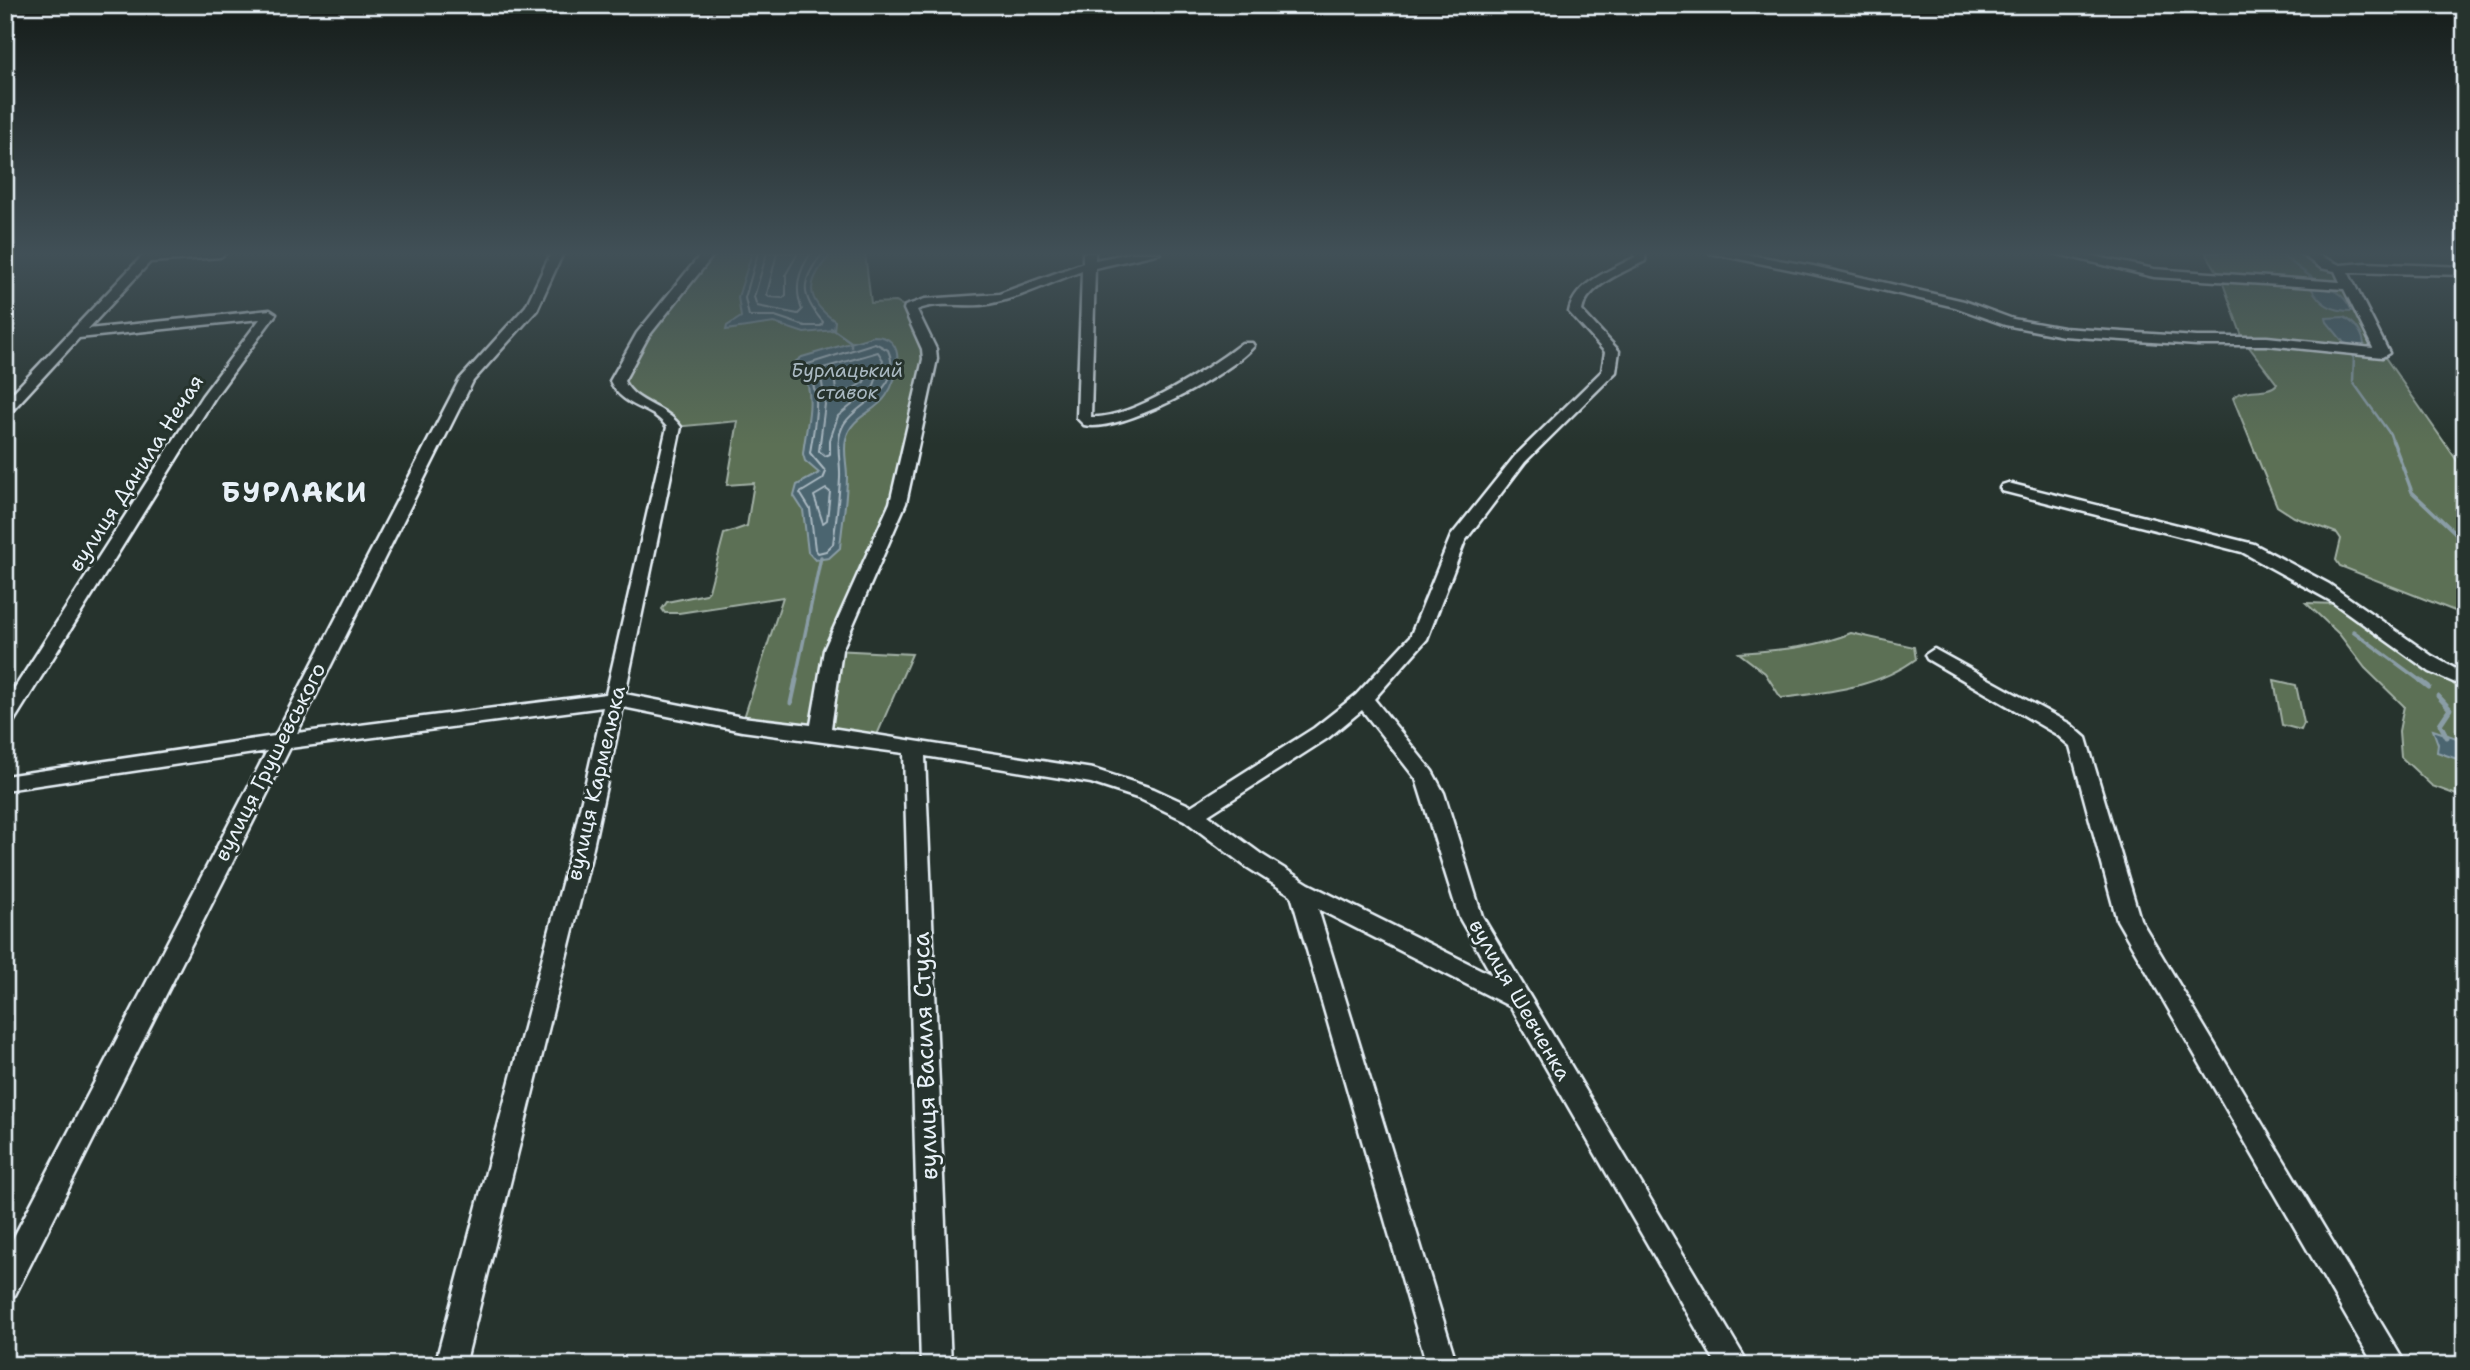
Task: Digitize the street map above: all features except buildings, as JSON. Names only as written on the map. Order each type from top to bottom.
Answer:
[{"type":"street","points":[[5,410],[90,317]]},
{"type":"street","name":"вулиця Данила Нечая","points":[[73,335],[242,317]]},
{"type":"street","name":"вулиця Данила Нечая","points":[[5,719],[209,396],[268,317]]},
{"type":"street","name":"вулиця Грушевського","points":[[5,1285],[467,379],[524,317]]},
{"type":"street","name":"вулиця Кармелюка","points":[[450,1365],[579,861],[674,427],[669,418],[632,401],[619,388],[617,381],[642,336],[657,317]]},
{"type":"street","points":[[820,733],[834,650],[895,513],[930,359],[929,349],[914,317]]},
{"type":"street","points":[[1087,317],[1084,418],[1089,422],[1114,420],[1141,409],[1224,366],[1247,346]]},
{"type":"street","points":[[1192,815],[1321,733],[1363,699],[1418,639],[1457,540],[1520,459],[1609,372],[1612,351],[1580,317]]},
{"type":"street","points":[[1996,317],[2063,332],[2197,341],[2267,341],[2382,353],[2364,317]]},
{"type":"street","points":[[2008,488],[2248,548],[2275,560],[2366,616],[2426,664],[2465,681]]},
{"type":"street","points":[[1934,655],[2063,729],[2079,743],[2129,920],[2391,1365]]},
{"type":"street","points":[[5,783],[280,742],[616,699],[742,724],[820,733],[1093,776],[1147,794],[1192,815],[1301,890],[1518,999]]},
{"type":"street","name":"вулиця Шевченка","points":[[1363,699],[1425,776],[1433,793],[1471,917],[1734,1365]]},
{"type":"street","name":"вулиця Василя Стуса","points":[[914,748],[936,1365]]},
{"type":"street","points":[[1301,890],[1442,1365]]},
{"type":"green space","points":[[662,317],[914,317],[929,349],[898,503],[834,650],[912,654],[874,742],[742,724],[783,597],[679,613],[665,613],[662,609],[667,602],[706,594],[709,591],[724,534],[747,526],[754,483],[727,485],[738,421],[674,427],[624,394],[621,372]]},
{"type":"green space","points":[[2235,317],[2364,317],[2382,353],[2465,472],[2465,615],[2340,566],[2336,560],[2341,539],[2337,533],[2294,517],[2277,506],[2233,398],[2243,392],[2267,389],[2277,384],[2243,339]]},
{"type":"green space","points":[[2306,603],[2340,604],[2446,669],[2453,684],[2465,692],[2465,798],[2432,786],[2401,757],[2399,731],[2404,706],[2365,668],[2339,634]]},
{"type":"green space","points":[[1851,633],[1914,647],[1916,659],[1901,669],[1868,683],[1834,691],[1781,698],[1765,673],[1739,653],[1810,645]]},
{"type":"green space","points":[[2274,680],[2296,685],[2304,723],[2301,730],[2282,725]]},
{"type":"water","points":[[741,317],[829,317],[835,321],[834,330],[804,333],[774,323],[726,330],[727,326]]},
{"type":"water","points":[[2344,317],[2361,333],[2364,346],[2361,348],[2344,343],[2326,318]]},
{"type":"water","name":"Бурлацький ставок","points":[[874,336],[885,338],[892,343],[898,359],[897,369],[886,396],[849,431],[845,444],[847,486],[840,548],[829,558],[815,560],[808,552],[803,510],[794,496],[797,485],[819,473],[805,461],[803,454],[809,394],[807,383],[795,362],[802,357]]},
{"type":"water","points":[[2433,730],[2457,738],[2465,746],[2465,759],[2437,752],[2438,744]]},
{"type":"waterway","points":[[831,328],[851,342],[851,347]]},
{"type":"waterway","points":[[2354,354],[2353,382],[2390,434],[2393,443]]},
{"type":"waterway","points":[[2393,441],[2412,492],[2465,542]]},
{"type":"waterway","points":[[795,682],[821,557]]},
{"type":"waterway","points":[[2353,631],[2422,682]]},
{"type":"waterway","points":[[791,703],[796,680]]},
{"type":"waterway","points":[[2420,680],[2429,687]]},
{"type":"waterway","points":[[2438,696],[2450,709],[2440,724],[2447,737]]},
{"type":"district","name":"БУРЛАКИ","points":[[295,492]]}]
